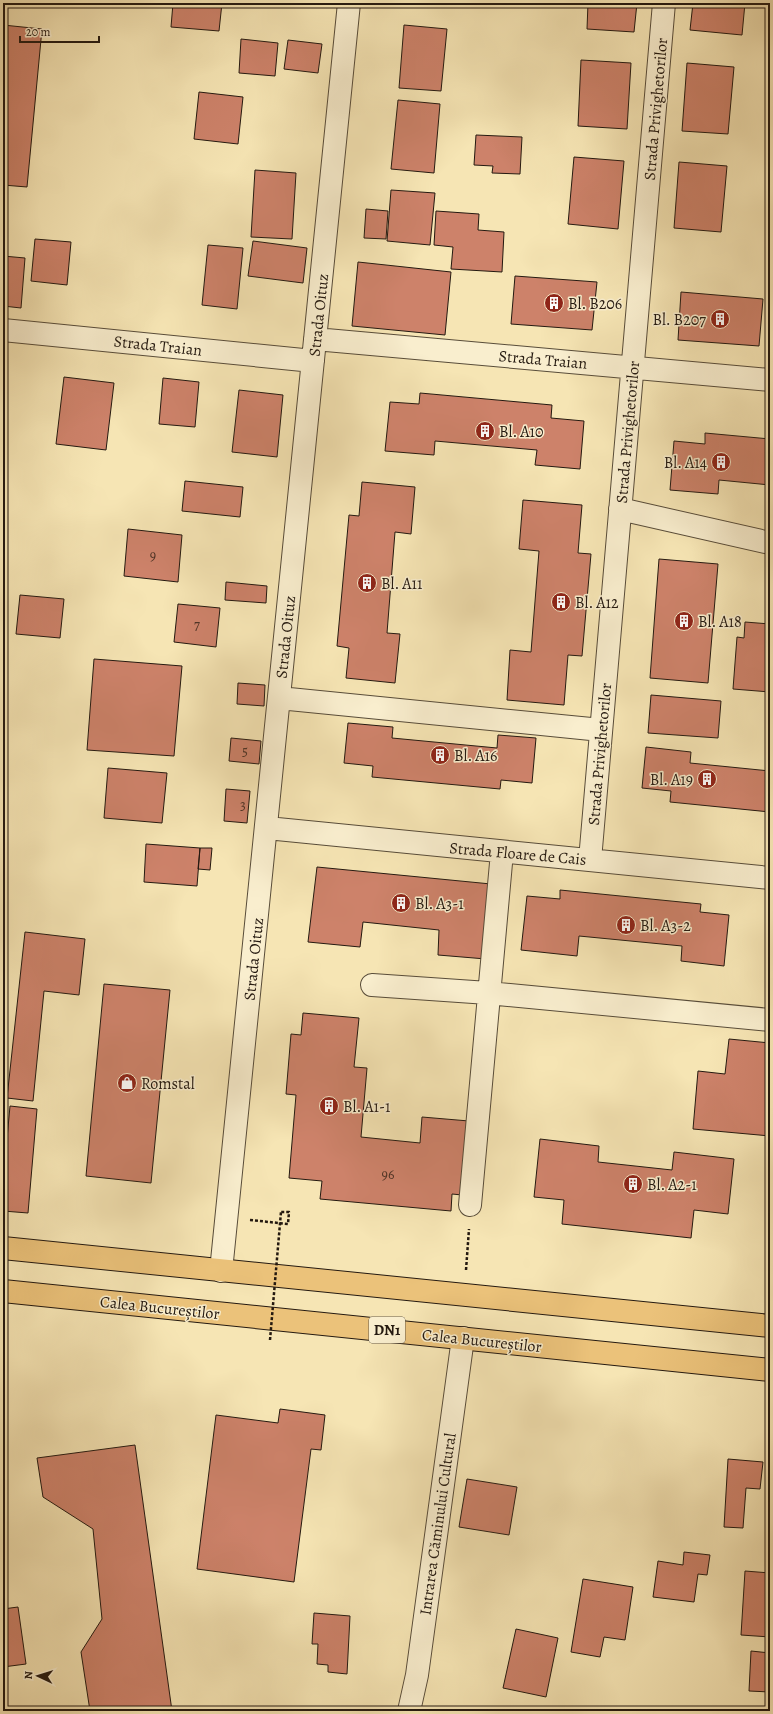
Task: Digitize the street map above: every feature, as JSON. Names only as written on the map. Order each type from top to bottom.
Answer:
[{"type":"highway","points":[[3,1248],[770,1326]]},
{"type":"highway","name":"Calea Bucureștilor","points":[[3,1291],[770,1370]]},
{"type":"street","name":"Strada Oituz","points":[[221,1271],[267,828],[349,3]]},
{"type":"street","name":"Strada Privighetorilor","points":[[590,860],[664,3]]},
{"type":"street","name":"Strada Traian","points":[[3,330],[313,361]]},
{"type":"street","name":"Strada Traian","points":[[315,339],[770,380]]},
{"type":"street","points":[[620,509],[770,543]]},
{"type":"street","points":[[279,698],[601,730]]},
{"type":"street","name":"Strada Floare de Cais","points":[[267,828],[770,878]]},
{"type":"street","points":[[470,1205],[502,852]]},
{"type":"street","points":[[372,985],[770,1020]]},
{"type":"street","name":"Intrarea Căminului Cultural","points":[[409,1711],[417,1676],[463,1338]]},
{"type":"path","points":[[464,1296],[470,1205]]},
{"type":"path","points":[[227,1217],[288,1224],[289,1212],[281,1212],[270,1340]]},
{"type":"building","points":[[173,3],[222,3],[219,31],[171,27]]},
{"type":"building","points":[[588,3],[637,3],[634,32],[587,29]]},
{"type":"building","points":[[693,3],[745,3],[742,35],[690,30]]},
{"type":"building","points":[[3,25],[42,29],[27,187],[3,185]]},
{"type":"building","points":[[404,25],[447,29],[441,91],[399,88]]},
{"type":"building","points":[[241,39],[278,43],[275,76],[239,73]]},
{"type":"building","points":[[288,40],[322,44],[318,73],[284,69]]},
{"type":"building","points":[[581,60],[631,63],[627,129],[578,126]]},
{"type":"building","points":[[687,63],[734,67],[728,134],[682,131]]},
{"type":"building","points":[[199,92],[243,97],[238,144],[194,139]]},
{"type":"building","points":[[398,100],[440,104],[434,173],[391,169]]},
{"type":"building","points":[[476,135],[522,137],[520,174],[492,173],[493,166],[474,165]]},
{"type":"building","points":[[574,157],[624,161],[618,229],[568,224]]},
{"type":"building","points":[[679,162],[727,166],[721,232],[674,228]]},
{"type":"building","points":[[255,170],[296,173],[292,239],[251,237]]},
{"type":"building","points":[[391,190],[435,193],[430,245],[387,241]]},
{"type":"building","points":[[366,209],[388,211],[386,239],[364,238]]},
{"type":"building","points":[[436,211],[479,214],[478,230],[504,232],[502,272],[451,269],[453,247],[434,245]]},
{"type":"building","points":[[35,239],[71,242],[67,285],[31,281]]},
{"type":"building","points":[[253,241],[307,248],[303,283],[248,276]]},
{"type":"building","points":[[208,245],[243,248],[237,309],[202,305]]},
{"type":"building","points":[[3,256],[25,258],[21,308],[3,306]]},
{"type":"building","points":[[358,262],[451,272],[445,335],[352,326]]},
{"type":"building","name":"Bl. B206","points":[[515,276],[597,282],[592,330],[511,324]]},
{"type":"building","name":"Bl. B207","points":[[681,292],[763,299],[759,346],[678,340]]},
{"type":"building","points":[[64,377],[114,383],[106,450],[56,444]]},
{"type":"building","points":[[163,378],[199,382],[195,427],[159,424]]},
{"type":"building","points":[[239,390],[283,395],[277,457],[232,452]]},
{"type":"building","name":"Bl. A10","points":[[420,393],[552,405],[551,418],[584,421],[580,469],[535,465],[537,450],[435,441],[434,455],[385,451],[390,402],[419,404]]},
{"type":"building","name":"Bl. A14","points":[[705,433],[770,439],[770,485],[719,480],[718,494],[670,490],[674,441],[705,444]]},
{"type":"building","points":[[185,481],[243,487],[240,517],[182,511]]},
{"type":"building","name":"Bl. A11","points":[[362,482],[415,487],[411,534],[395,532],[387,633],[400,634],[395,683],[346,678],[349,648],[337,646],[349,515],[359,516]]},
{"type":"building","name":"Bl. A12","points":[[523,500],[582,505],[578,553],[591,554],[582,656],[568,655],[564,705],[507,700],[510,650],[531,652],[539,551],[519,549]]},
{"type":"building","points":[[128,529],[182,535],[178,582],[124,576]]},
{"type":"building","name":"Bl. A18","points":[[659,559],[718,564],[708,683],[650,678]]},
{"type":"building","points":[[226,582],[267,586],[266,603],[225,600]]},
{"type":"building","points":[[20,595],[64,599],[60,638],[16,634]]},
{"type":"building","points":[[178,604],[220,608],[216,647],[174,642]]},
{"type":"building","points":[[745,622],[770,624],[770,692],[733,689],[737,637],[744,638]]},
{"type":"building","points":[[94,659],[182,666],[174,756],[87,750]]},
{"type":"building","points":[[238,683],[265,685],[264,706],[237,704]]},
{"type":"building","points":[[651,695],[721,701],[718,738],[648,733]]},
{"type":"building","name":"Bl. A16","points":[[348,723],[393,727],[392,738],[497,748],[498,735],[536,738],[532,783],[501,780],[500,789],[372,777],[373,766],[344,763]]},
{"type":"building","points":[[231,738],[261,741],[259,764],[229,761]]},
{"type":"building","name":"Bl. A19","points":[[646,747],[691,752],[690,763],[770,771],[770,812],[670,802],[671,791],[642,788]]},
{"type":"building","points":[[108,768],[167,773],[162,823],[104,818]]},
{"type":"building","points":[[226,789],[250,791],[247,823],[224,821]]},
{"type":"building","points":[[146,844],[200,848],[197,886],[144,882]]},
{"type":"building","points":[[200,848],[212,848],[210,870],[198,869]]},
{"type":"building","name":"Bl. A3-1","points":[[317,867],[491,884],[486,959],[438,955],[439,930],[363,922],[360,947],[308,942]]},
{"type":"building","name":"Bl. A3-2","points":[[560,890],[701,904],[700,912],[729,915],[724,966],[681,961],[682,946],[579,936],[577,956],[521,950],[527,896],[560,899]]},
{"type":"building","points":[[25,932],[85,939],[79,995],[44,991],[33,1101],[7,1098]]},
{"type":"building","points":[[770,934],[770,968],[767,968]]},
{"type":"building","name":"Romstal","points":[[104,984],[170,990],[151,1183],[86,1176]]},
{"type":"building","name":"Bl. A1-1","points":[[303,1013],[359,1018],[354,1067],[367,1068],[361,1137],[420,1143],[422,1117],[469,1121],[462,1195],[452,1194],[451,1211],[320,1199],[322,1181],[289,1178],[296,1095],[286,1094],[291,1034],[301,1035]]},
{"type":"building","points":[[729,1039],[770,1043],[770,1136],[693,1129],[698,1071],[725,1074]]},
{"type":"building","points":[[10,1106],[37,1109],[28,1213],[3,1211],[3,1183]]},
{"type":"building","name":"Bl. A2-1","points":[[540,1139],[599,1146],[598,1162],[672,1170],[674,1152],[734,1159],[728,1214],[694,1210],[691,1238],[562,1224],[564,1200],[534,1197]]},
{"type":"building","points":[[280,1409],[325,1415],[321,1450],[311,1449],[294,1582],[197,1569],[216,1415],[278,1423]]},
{"type":"building","points":[[135,1445],[172,1711],[90,1711],[81,1652],[102,1619],[93,1529],[43,1497],[37,1458]]},
{"type":"building","points":[[728,1459],[763,1462],[760,1489],[746,1488],[743,1528],[724,1527]]},
{"type":"building","points":[[467,1479],[517,1487],[509,1535],[459,1527]]},
{"type":"building","points":[[684,1552],[710,1555],[707,1575],[698,1574],[694,1602],[653,1597],[658,1561],[683,1565]]},
{"type":"building","points":[[745,1571],[770,1573],[770,1637],[741,1635]]},
{"type":"building","points":[[583,1579],[633,1587],[625,1640],[604,1637],[600,1657],[571,1652]]},
{"type":"building","points":[[18,1607],[26,1664],[3,1667],[3,1609]]},
{"type":"building","points":[[314,1613],[350,1616],[347,1674],[328,1672],[328,1665],[317,1664],[318,1644],[312,1644]]},
{"type":"building","points":[[516,1629],[558,1638],[546,1697],[503,1688]]},
{"type":"building","points":[[751,1651],[770,1653],[770,1692],[749,1691]]},
{"type":"place","name":"Bl. B206","points":[[554,303]]},
{"type":"place","name":"Bl. B207","points":[[720,319]]},
{"type":"place","name":"Bl. A10","points":[[485,431]]},
{"type":"place","name":"Bl. A14","points":[[721,462]]},
{"type":"place","name":"Bl. A11","points":[[367,583]]},
{"type":"place","name":"Bl. A12","points":[[561,602]]},
{"type":"place","name":"Bl. A18","points":[[684,621]]},
{"type":"place","name":"Bl. A16","points":[[440,755]]},
{"type":"place","name":"Bl. A19","points":[[707,779]]},
{"type":"place","name":"Bl. A3-1","points":[[401,903]]},
{"type":"place","name":"Bl. A3-2","points":[[626,925]]},
{"type":"place","name":"Romstal","points":[[127,1083]]},
{"type":"place","name":"Bl. A1-1","points":[[329,1106]]},
{"type":"place","name":"Bl. A2-1","points":[[633,1184]]}]
